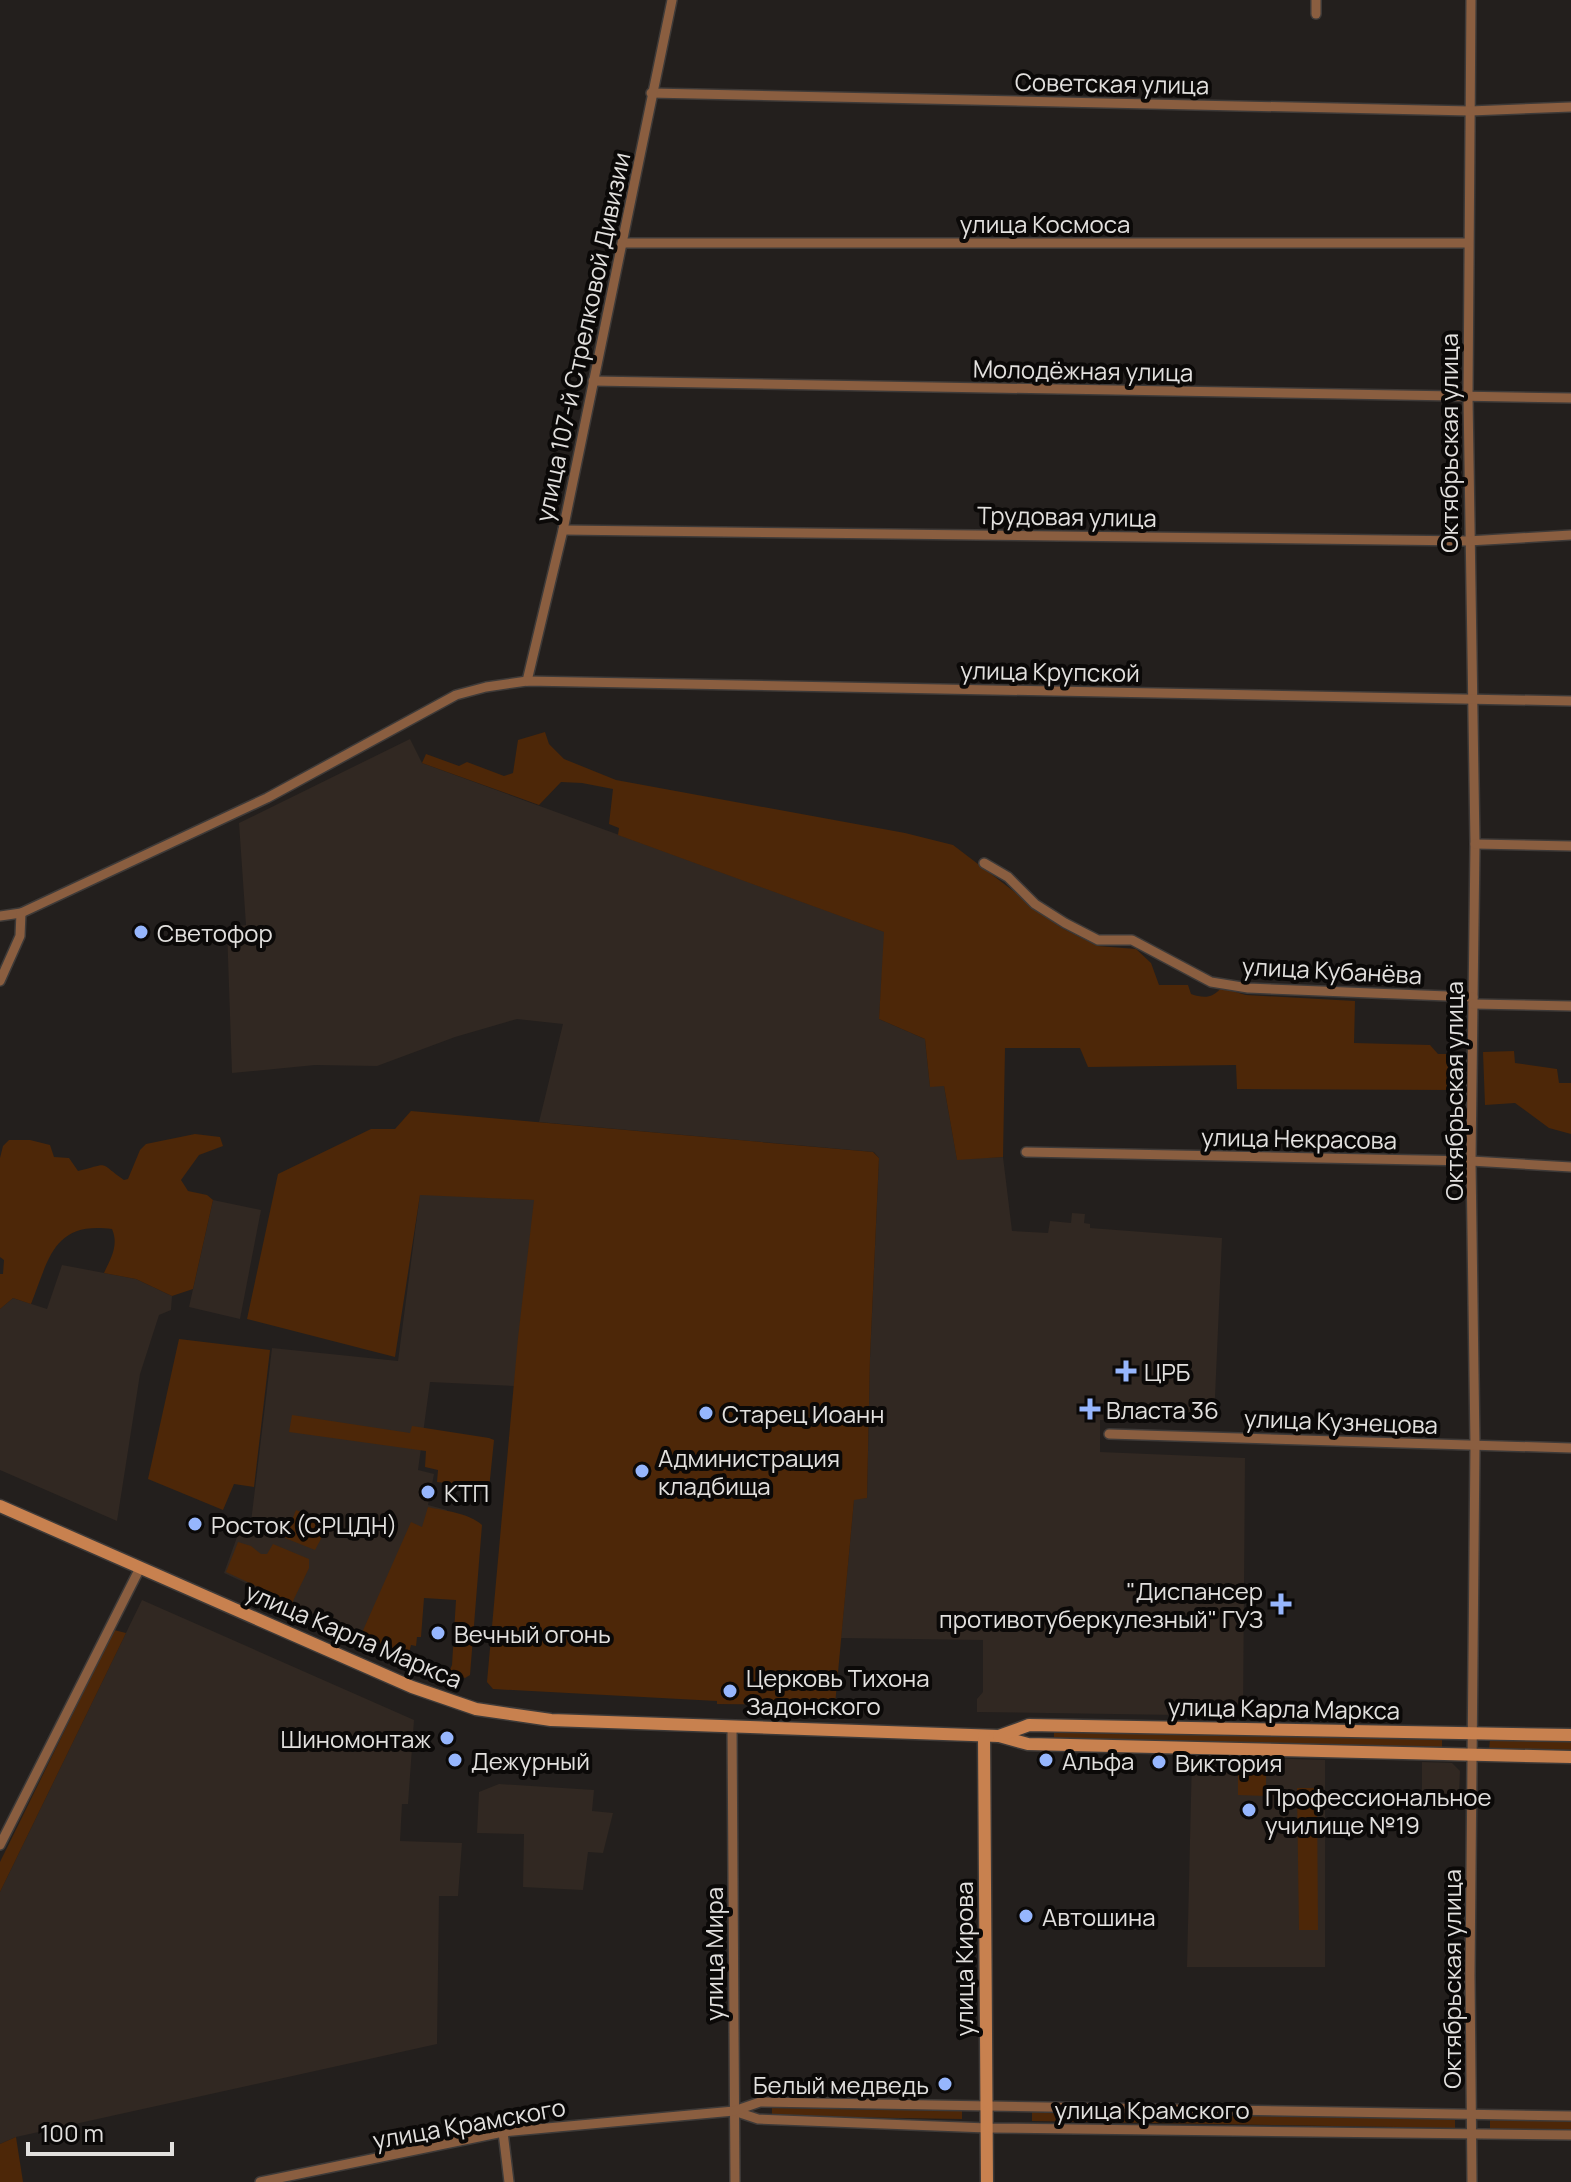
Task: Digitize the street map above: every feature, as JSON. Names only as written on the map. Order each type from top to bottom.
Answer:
[{"type":"main road","name":"улица Карла Маркса","points":[[0,1506],[412,1687],[476,1709],[551,1720],[999,1736],[1028,1744],[1571,1757]]},
{"type":"main road","name":"улица Карла Маркса","points":[[999,1736],[1029,1725],[1571,1735]]},
{"type":"main road","name":"улица Кирова","points":[[984,1736],[987,2182]]},
{"type":"street","name":"улица 107-й Стрелковой Дивизии","points":[[527,681],[563,530],[672,0]]},
{"type":"street","points":[[1316,0],[1316,14]]},
{"type":"street","name":"Октябрьская улица","points":[[1471,0],[1468,541],[1475,844],[1471,1161],[1475,1445],[1471,1734],[1472,2182]]},
{"type":"street","name":"Советская улица","points":[[651,93],[1470,111],[1571,107]]},
{"type":"street","name":"улица Космоса","points":[[623,243],[1468,243]]},
{"type":"street","name":"Молодёжная улица","points":[[593,381],[1571,398]]},
{"type":"street","name":"Трудовая улица","points":[[563,530],[1468,541],[1571,535]]},
{"type":"street","name":"улица Крупской","points":[[0,916],[21,913],[267,798],[456,695],[527,681],[1571,701]]},
{"type":"street","points":[[1475,844],[1571,846]]},
{"type":"street","name":"улица Кубанёва","points":[[984,863],[1008,877],[1035,904],[1065,923],[1098,940],[1132,940],[1211,982],[1248,988],[1571,1006]]},
{"type":"street","points":[[0,981],[20,936],[21,913]]},
{"type":"street","name":"улица Некрасова","points":[[1026,1152],[1471,1161],[1571,1167]]},
{"type":"street","name":"улица Кузнецова","points":[[1109,1434],[1571,1448]]},
{"type":"street","points":[[0,1845],[140,1568]]},
{"type":"street","name":"улица Мира","points":[[732,1726],[735,2182]]},
{"type":"street","name":"улица Крамского","points":[[260,2182],[503,2132],[734,2111],[760,2102],[1571,2116]]},
{"type":"street","name":"улица Крамского","points":[[734,2111],[758,2119],[987,2128],[1571,2135]]},
{"type":"street","points":[[503,2132],[509,2182]]},
{"type":"shaded area","points":[[545,732],[549,744],[564,759],[616,780],[905,833],[953,845],[1062,928],[1098,946],[1136,949],[1151,963],[1159,985],[1188,985],[1191,994],[1203,997],[1211,996],[1221,988],[1246,995],[1355,1001],[1354,1043],[1430,1045],[1438,1054],[1456,1054],[1458,1090],[1237,1089],[1236,1065],[1088,1067],[1080,1048],[1005,1048],[1003,1157],[957,1160],[944,1086],[930,1087],[925,1039],[879,1019],[884,932],[618,835],[619,828],[609,824],[613,789],[561,782],[539,805],[422,763],[426,754],[459,766],[467,762],[504,776],[513,773],[518,740]]},
{"type":"shaded area","points":[[410,739],[422,763],[885,932],[879,1019],[925,1039],[930,1086],[944,1086],[957,1159],[1003,1157],[1012,1231],[1048,1233],[1050,1221],[1071,1223],[1072,1213],[1085,1214],[1084,1223],[1090,1224],[1090,1228],[1222,1238],[1214,1420],[1100,1420],[1100,1452],[1245,1458],[1243,1716],[977,1712],[977,1699],[983,1692],[983,1640],[841,1638],[854,1499],[867,1498],[879,1158],[874,1152],[539,1122],[563,1024],[517,1019],[455,1037],[377,1066],[315,1065],[232,1073],[227,928],[246,925],[239,823]]},
{"type":"shaded area","points":[[1514,1051],[1515,1063],[1557,1069],[1559,1083],[1571,1083],[1571,1134],[1549,1128],[1515,1103],[1485,1105],[1483,1052]]},
{"type":"shaded area","points":[[411,1111],[873,1152],[879,1158],[867,1498],[854,1500],[835,1705],[717,1704],[717,1701],[493,1689],[487,1682],[518,1338],[534,1200],[420,1195],[395,1357],[247,1319],[278,1174],[371,1129],[395,1129]]},
{"type":"shaded area","points":[[195,1134],[220,1137],[223,1146],[199,1155],[181,1180],[188,1191],[207,1195],[213,1200],[193,1289],[172,1296],[136,1279],[104,1273],[113,1251],[114,1235],[112,1229],[92,1228],[65,1237],[56,1247],[31,1304],[13,1298],[0,1309],[0,1274],[3,1274],[4,1260],[0,1257],[0,1158],[3,1146],[9,1140],[30,1140],[50,1145],[54,1157],[69,1158],[78,1171],[103,1165],[124,1180],[128,1179],[140,1150],[146,1144]]},
{"type":"shaded area","points":[[420,1194],[535,1200],[514,1386],[430,1382],[418,1470],[434,1474],[428,1505],[447,1510],[390,1649],[224,1573],[241,1526],[247,1528],[251,1522],[272,1348],[398,1361]]},
{"type":"shaded area","points":[[213,1200],[261,1210],[240,1319],[189,1307]]},
{"type":"shaded area","points":[[62,1265],[136,1279],[172,1296],[171,1310],[159,1315],[140,1374],[117,1521],[0,1470],[0,1309],[13,1298],[47,1309]]},
{"type":"shaded area","points":[[179,1339],[270,1350],[254,1487],[234,1484],[223,1510],[148,1479]]},
{"type":"shaded area","points":[[292,1415],[410,1433],[412,1426],[489,1438],[494,1440],[489,1489],[437,1482],[438,1470],[425,1467],[426,1451],[289,1432]]},
{"type":"shaded area","points":[[428,1507],[464,1515],[482,1525],[470,1675],[465,1678],[449,1672],[456,1600],[424,1598],[421,1637],[417,1637],[416,1646],[411,1645],[408,1656],[361,1635],[411,1522],[422,1527]]},
{"type":"shaded area","points":[[296,1510],[329,1524],[315,1550],[285,1538]]},
{"type":"shaded area","points":[[238,1542],[251,1546],[261,1554],[267,1554],[273,1544],[309,1559],[309,1568],[292,1603],[226,1572]]},
{"type":"shaded area","points":[[142,1600],[414,1720],[408,1804],[402,1804],[400,1841],[462,1843],[458,1896],[439,1896],[437,2044],[16,2137],[0,2144],[0,1892]]},
{"type":"shaded area","points":[[114,1630],[126,1633],[0,1892],[0,1862]]},
{"type":"shaded area","points":[[1054,1731],[1442,1738],[1442,1749],[1054,1740]]},
{"type":"shaded area","points":[[1490,1739],[1571,1741],[1571,1752],[1489,1750]]},
{"type":"shaded area","points":[[1192,1756],[1325,1760],[1325,1967],[1187,1967]]},
{"type":"shaded area","points":[[1238,1762],[1266,1762],[1266,1796],[1238,1795]]},
{"type":"shaded area","points":[[1422,1762],[1452,1763],[1460,1771],[1459,1794],[1422,1793]]},
{"type":"shaded area","points":[[499,1784],[594,1790],[592,1811],[613,1813],[603,1853],[588,1852],[583,1890],[523,1887],[524,1834],[477,1833],[479,1792]]},
{"type":"shaded area","points":[[1297,1788],[1317,1788],[1318,1930],[1299,1930]]},
{"type":"shaded area","points":[[772,2108],[962,2111],[962,2119],[772,2116]]},
{"type":"shaded area","points":[[1032,2109],[1455,2117],[1455,2128],[1032,2121]]},
{"type":"shaded area","points":[[1490,2118],[1571,2120],[1571,2130],[1490,2129]]},
{"type":"shaded area","points":[[16,2137],[23,2182],[0,2182],[0,2144]]},
{"type":"place","name":"Светофор","points":[[141,932]]},
{"type":"place","name":"ЦРБ","points":[[1126,1371]]},
{"type":"place","name":"Власта 36","points":[[1090,1409]]},
{"type":"place","name":"Старец Иоанн","points":[[706,1413]]},
{"type":"place","name":"Администрация кладбища","points":[[642,1471]]},
{"type":"place","name":"КТП","points":[[428,1492]]},
{"type":"place","name":"Росток (СРЦДН)","points":[[195,1524]]},
{"type":"place","name":"\"Диспансер противотуберкулезный\" ГУЗ","points":[[1281,1604]]},
{"type":"place","name":"Вечный огонь","points":[[438,1633]]},
{"type":"place","name":"Церковь Тихона Задонского","points":[[730,1691]]},
{"type":"place","name":"Шиномонтаж","points":[[447,1738]]},
{"type":"place","name":"Дежурный","points":[[455,1760]]},
{"type":"place","name":"Альфа","points":[[1046,1760]]},
{"type":"place","name":"Виктория","points":[[1159,1762]]},
{"type":"place","name":"Профессиональное училище №19","points":[[1249,1810]]},
{"type":"place","name":"Автошина","points":[[1026,1916]]},
{"type":"place","name":"Белый медведь","points":[[945,2084]]}]
